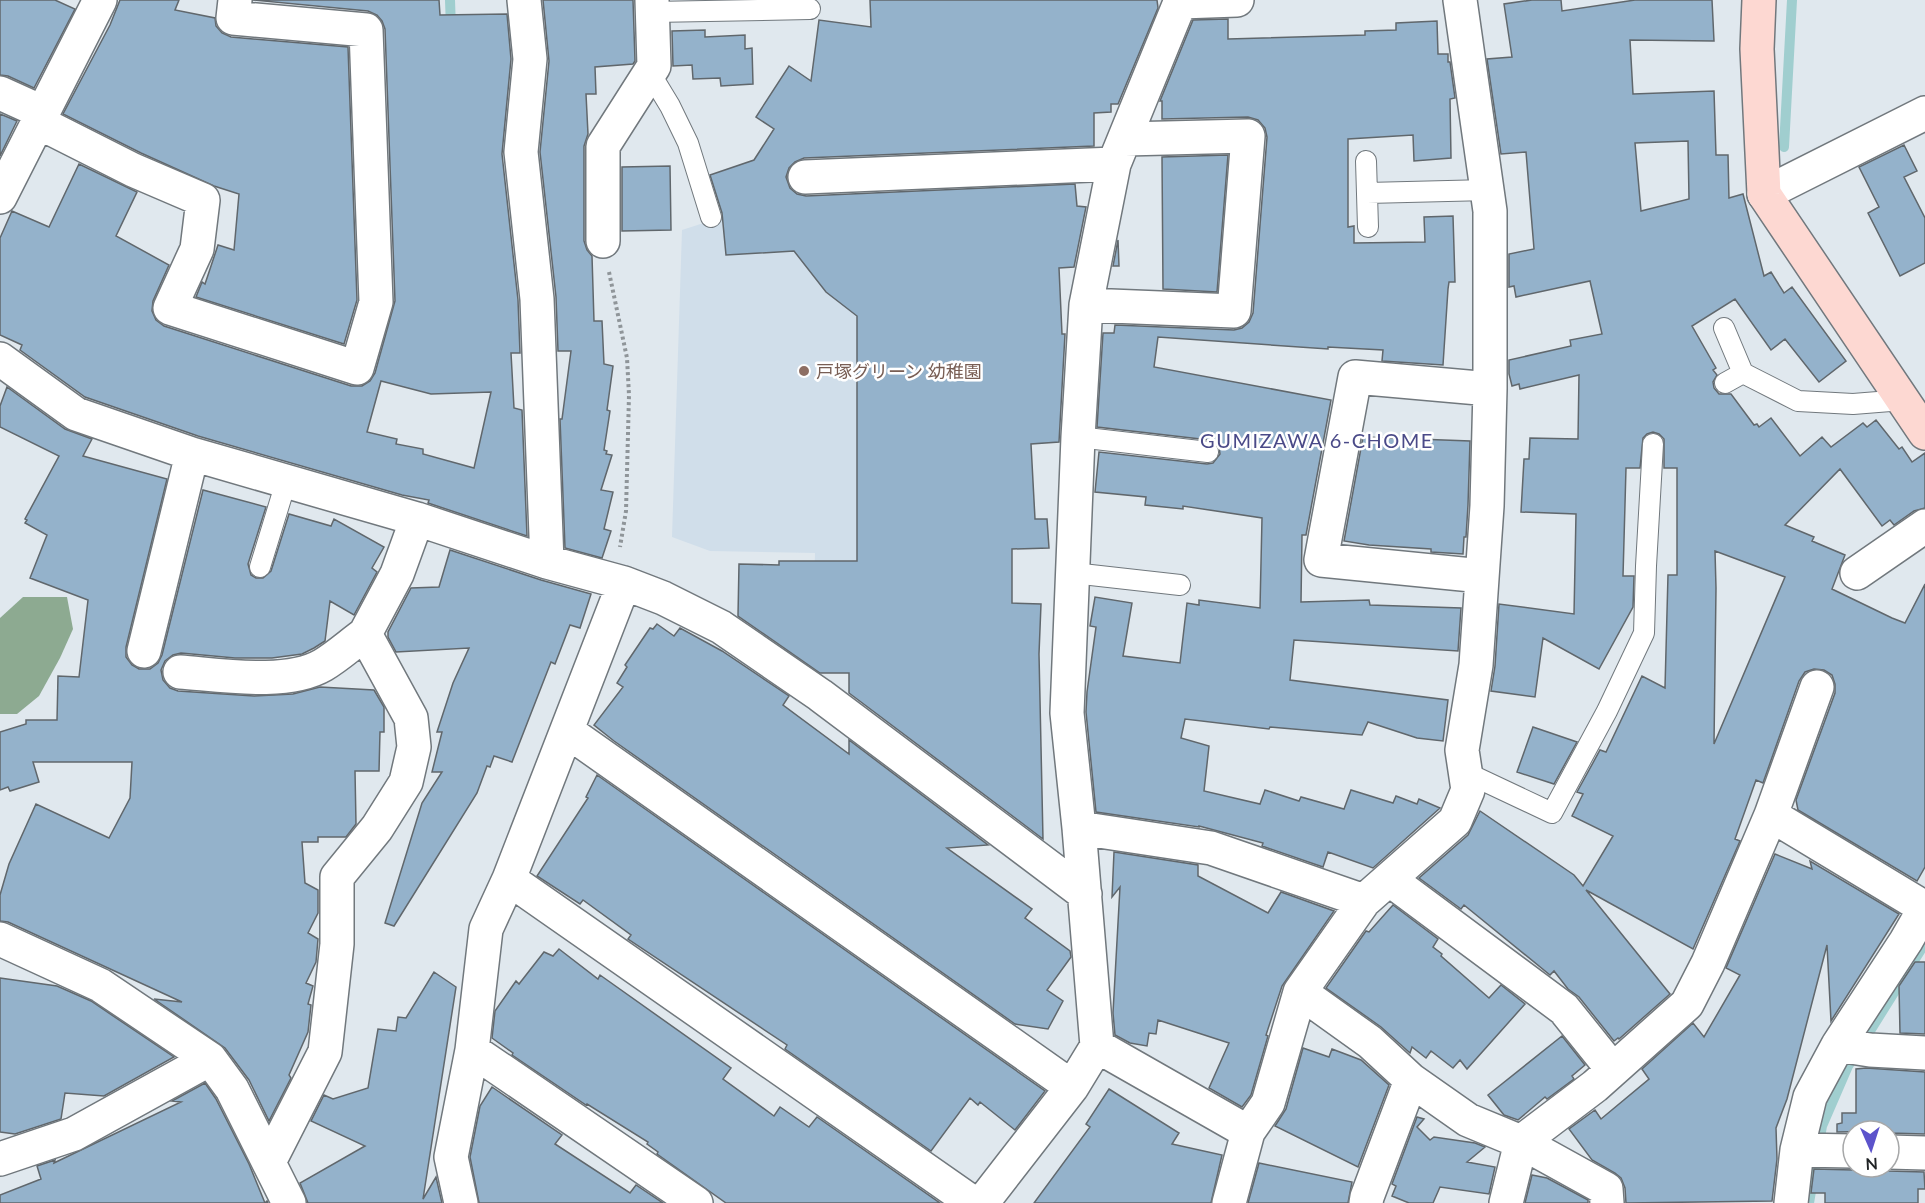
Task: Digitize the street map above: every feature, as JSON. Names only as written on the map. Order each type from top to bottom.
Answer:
[{"type":"street","points":[[0,196],[100,0]]},
{"type":"street","points":[[0,93],[134,170],[203,200],[197,249],[170,308],[357,368],[376,302],[366,30],[233,18],[235,0]]},
{"type":"street","points":[[524,0],[530,59],[521,152],[537,299],[547,562]]},
{"type":"street","points":[[982,1203],[1072,1087],[1097,1046],[1067,713],[1078,437],[1086,305],[1120,152],[1181,1],[1237,0]]},
{"type":"street","points":[[1229,1203],[1248,1132],[1268,1103],[1300,992],[1364,901],[1455,821],[1468,790],[1462,750],[1476,665],[1487,506],[1490,389],[1490,211],[1460,0]]},
{"type":"street","points":[[1760,0],[1757,49],[1764,194],[1925,433]]},
{"type":"street","points":[[603,241],[603,146],[654,66],[653,6]]},
{"type":"street","points":[[1764,194],[1925,113]]},
{"type":"street","points":[[805,177],[1120,152],[1248,136],[1234,311],[1086,305]]},
{"type":"street","points":[[0,359],[76,414],[192,454],[417,519],[547,562],[624,583],[663,598],[721,627],[820,695],[1085,894]]},
{"type":"street","points":[[1482,576],[1321,560],[1355,377],[1490,389]]},
{"type":"street","points":[[144,651],[192,454]]},
{"type":"street","points":[[180,672],[250,677],[286,676],[321,666],[365,634],[397,574],[417,519]]},
{"type":"street","points":[[1857,573],[1925,526]]},
{"type":"street","points":[[461,1203],[451,1157],[472,1050],[486,929],[509,879],[624,583]]},
{"type":"street","points":[[269,1162],[325,1052],[337,944],[337,877],[377,828],[406,782],[414,747],[411,718],[365,634]]},
{"type":"street","points":[[1506,1203],[1521,1142],[1612,1071],[1687,1004],[1708,963],[1771,815],[1817,687]]},
{"type":"street","points":[[567,731],[1072,1087]]},
{"type":"street","points":[[1771,815],[1925,908],[1916,941],[1852,1048],[1810,1097],[1822,1150],[1791,1203]]},
{"type":"street","points":[[1079,828],[1211,848],[1364,901]]},
{"type":"street","points":[[509,879],[974,1203]]},
{"type":"street","points":[[1389,879],[1564,1009],[1612,1071]]},
{"type":"street","points":[[0,939],[100,985],[210,1059],[232,1089],[289,1203]]},
{"type":"street","points":[[1300,992],[1370,1041],[1411,1080],[1468,1120],[1521,1142],[1606,1189],[1607,1203]]},
{"type":"street","points":[[1097,1046],[1248,1132]]},
{"type":"street","points":[[1852,1048],[1925,1053]]},
{"type":"street","points":[[472,1050],[696,1203]]},
{"type":"street","points":[[0,1159],[74,1134],[210,1059]]},
{"type":"street","points":[[1366,1203],[1411,1080]]},
{"type":"street","points":[[1901,1152],[1925,1153]]},
{"type":"lane","points":[[653,6],[810,9]]},
{"type":"lane","points":[[650,73],[670,106],[688,143],[711,217]]},
{"type":"lane","points":[[1366,161],[1368,227]]},
{"type":"lane","points":[[1367,193],[1488,190]]},
{"type":"lane","points":[[1724,328],[1743,373],[1798,402],[1852,404],[1903,400]]},
{"type":"lane","points":[[1725,383],[1743,373]]},
{"type":"lane","points":[[1078,437],[1208,452]]},
{"type":"lane","points":[[1465,772],[1552,813],[1607,711],[1644,633],[1653,444]]},
{"type":"lane","points":[[260,567],[286,482]]},
{"type":"lane","points":[[1073,573],[1180,585]]},
{"type":"path","points":[[603,241],[627,358],[629,395],[627,511],[619,556],[624,583]]},
{"type":"shaded area","name":"戸塚グリーン 幼稚園","points":[[803,191],[922,332],[937,600],[814,597],[815,553],[710,551],[672,537],[682,230]]},
{"type":"green space","points":[[23,597],[67,597],[73,629],[39,696],[17,714],[0,714],[0,618]]},
{"type":"building","points":[[0,0],[55,0],[75,9],[34,88],[8,76],[0,75]]},
{"type":"building","points":[[120,0],[179,0],[175,10],[215,18],[216,26],[222,33],[231,37],[348,47],[357,300],[344,344],[196,297],[202,282],[205,284],[218,245],[234,250],[239,194],[214,186],[141,153],[63,114],[110,25]]},
{"type":"building","points":[[253,0],[439,0],[440,15],[507,14],[511,59],[502,154],[518,300],[520,353],[511,353],[514,408],[522,410],[527,536],[428,503],[429,500],[402,495],[198,436],[85,397],[20,350],[22,345],[0,335],[0,238],[12,211],[49,227],[79,164],[137,192],[116,236],[169,265],[153,301],[152,311],[156,320],[164,326],[351,386],[362,386],[370,381],[375,373],[395,301],[385,29],[377,15],[368,11]],"holes":[[[381,381],[431,394],[491,392],[474,468],[423,454],[423,449],[396,444],[397,439],[367,432]]]},
{"type":"building","points":[[543,0],[633,0],[635,61],[633,64],[595,67],[596,94],[586,94],[588,134],[584,146],[584,241],[592,256],[594,321],[602,321],[604,364],[613,366],[607,410],[610,411],[604,450],[607,451],[606,454],[612,455],[601,490],[613,492],[604,529],[611,531],[602,558],[565,548],[560,419],[562,419],[571,351],[558,351],[556,297],[540,152],[549,61]]},
{"type":"building","points":[[870,0],[1157,0],[1158,8],[1118,104],[1111,104],[1111,112],[1094,113],[1094,146],[804,158],[789,168],[786,177],[790,188],[797,194],[806,196],[1075,184],[1077,206],[1086,207],[1074,267],[1059,268],[1062,334],[1065,334],[1059,442],[1031,444],[1035,519],[1047,519],[1049,548],[1012,549],[1012,603],[1041,604],[1039,654],[1043,839],[849,693],[849,673],[820,673],[738,616],[739,564],[779,565],[779,561],[857,561],[857,316],[826,292],[794,251],[726,255],[722,213],[710,175],[754,160],[774,129],[756,117],[789,66],[811,81],[819,20],[871,27]]},
{"type":"building","points":[[1532,0],[1561,0],[1562,11],[1635,0],[1712,0],[1714,41],[1630,40],[1633,94],[1714,91],[1716,155],[1728,155],[1729,198],[1743,194],[1764,276],[1771,272],[1784,293],[1792,287],[1846,361],[1819,382],[1785,339],[1771,350],[1735,299],[1692,326],[1716,368],[1713,370],[1717,375],[1713,382],[1714,388],[1719,394],[1731,394],[1754,425],[1757,424],[1759,427],[1771,418],[1800,456],[1822,437],[1831,447],[1863,423],[1867,427],[1876,420],[1899,449],[1902,447],[1912,462],[1925,453],[1925,508],[1914,511],[1894,525],[1890,520],[1882,526],[1840,469],[1785,525],[1814,537],[1812,541],[1845,555],[1832,589],[1892,618],[1905,623],[1925,584],[1925,867],[1917,881],[1798,810],[1796,800],[1835,693],[1832,675],[1824,670],[1814,669],[1805,672],[1799,681],[1763,783],[1756,780],[1735,839],[1740,841],[1693,949],[1586,890],[1670,994],[1614,1041],[1579,997],[1568,989],[1554,971],[1550,975],[1464,905],[1461,909],[1419,878],[1468,835],[1480,811],[1574,875],[1583,886],[1613,836],[1572,816],[1583,794],[1577,792],[1600,750],[1606,752],[1642,676],[1665,688],[1668,575],[1677,575],[1677,468],[1664,468],[1664,439],[1653,432],[1643,438],[1640,468],[1626,468],[1623,576],[1634,576],[1633,607],[1599,669],[1543,638],[1535,697],[1491,691],[1499,604],[1574,614],[1576,514],[1521,512],[1524,459],[1529,459],[1530,438],[1578,439],[1579,375],[1520,389],[1519,384],[1512,386],[1509,360],[1571,346],[1570,340],[1602,334],[1590,281],[1516,297],[1514,286],[1509,287],[1509,254],[1534,249],[1526,152],[1501,154],[1487,59],[1512,57],[1504,4]],"holes":[[[1688,141],[1689,199],[1641,211],[1635,143]],[[1715,551],[1785,577],[1714,744],[1716,588]]]},
{"type":"building","points":[[1228,19],[1228,39],[1365,35],[1365,31],[1396,30],[1396,23],[1437,21],[1438,54],[1448,54],[1448,62],[1450,62],[1455,98],[1450,99],[1451,158],[1414,161],[1413,135],[1348,139],[1348,227],[1354,226],[1354,243],[1425,242],[1424,217],[1453,216],[1455,282],[1449,282],[1443,365],[1382,361],[1383,350],[1328,347],[1328,349],[1158,337],[1154,367],[1331,400],[1306,535],[1302,535],[1301,602],[1369,600],[1370,605],[1461,608],[1458,651],[1294,640],[1290,680],[1448,700],[1443,741],[1417,738],[1368,722],[1362,735],[1270,727],[1269,729],[1185,719],[1181,738],[1209,746],[1204,791],[1260,804],[1265,790],[1299,801],[1301,797],[1344,809],[1351,790],[1393,803],[1396,796],[1417,804],[1419,799],[1440,808],[1373,868],[1328,852],[1323,867],[1262,846],[1263,843],[1199,826],[1096,812],[1086,712],[1096,627],[1090,626],[1095,597],[1132,603],[1123,656],[1180,663],[1187,603],[1199,605],[1199,600],[1260,608],[1262,518],[1183,506],[1183,509],[1145,505],[1146,497],[1095,492],[1099,452],[1207,464],[1213,463],[1220,454],[1219,447],[1209,440],[1097,427],[1103,333],[1114,333],[1115,325],[1234,330],[1242,328],[1249,322],[1253,313],[1267,137],[1265,128],[1258,120],[1248,117],[1162,119],[1162,101],[1160,101],[1193,20]]},
{"type":"building","points":[[705,30],[705,37],[745,35],[745,49],[752,48],[753,84],[721,86],[720,78],[693,79],[692,65],[673,66],[672,31]]},
{"type":"building","points":[[0,114],[17,121],[0,156]]},
{"type":"building","points":[[1904,145],[1917,171],[1904,177],[1925,218],[1925,263],[1900,276],[1868,213],[1879,207],[1859,167]]},
{"type":"building","points":[[1228,155],[1217,292],[1163,289],[1162,157]]},
{"type":"building","points":[[670,166],[671,230],[622,231],[622,167]]},
{"type":"building","points":[[1118,240],[1119,266],[1113,266]]},
{"type":"building","points":[[7,387],[65,429],[92,439],[83,456],[167,479],[126,647],[126,657],[132,665],[139,669],[150,669],[158,663],[162,655],[203,490],[266,507],[248,564],[251,575],[256,578],[263,578],[271,571],[289,514],[331,526],[334,519],[384,547],[372,568],[377,572],[354,615],[330,601],[325,641],[314,648],[302,654],[272,658],[235,658],[181,653],[165,661],[161,670],[163,680],[170,688],[178,691],[254,696],[293,694],[320,687],[374,690],[384,707],[384,732],[380,732],[379,771],[355,771],[356,824],[346,837],[318,837],[318,842],[302,842],[305,883],[318,890],[318,913],[308,933],[318,939],[316,962],[306,983],[313,986],[308,1004],[311,1005],[308,1032],[289,1075],[291,1078],[269,1121],[249,1080],[225,1048],[154,999],[182,1002],[8,922],[0,921],[0,895],[9,864],[36,804],[109,838],[130,798],[132,762],[33,762],[39,782],[10,791],[8,787],[0,790],[0,732],[26,724],[26,720],[57,720],[58,676],[79,677],[88,600],[30,578],[47,535],[25,523],[27,520],[25,519],[59,456],[0,427],[0,406]]},
{"type":"building","points":[[1363,437],[1470,441],[1468,505],[1463,554],[1344,541]]},
{"type":"building","points":[[450,550],[591,594],[580,628],[570,625],[555,664],[551,662],[512,762],[494,756],[490,767],[487,766],[477,793],[394,926],[385,923],[422,803],[442,772],[432,772],[442,732],[437,732],[453,683],[469,648],[396,652],[388,637],[388,632],[411,588],[439,587]]},
{"type":"building","points":[[657,624],[674,636],[680,628],[722,651],[789,696],[783,705],[849,754],[849,740],[988,845],[947,848],[1032,909],[1025,918],[1070,951],[1071,957],[1047,990],[1063,1001],[1048,1029],[1015,1024],[594,725],[623,687],[617,683],[627,667],[625,665],[650,628],[653,629]]},
{"type":"building","points":[[1533,727],[1577,742],[1554,784],[1517,772]]},
{"type":"building","points":[[597,775],[1045,1091],[1015,1130],[980,1102],[978,1105],[970,1098],[931,1151],[785,1049],[787,1045],[628,939],[631,935],[583,900],[580,904],[537,876],[588,798],[586,797]]},
{"type":"building","points":[[1114,852],[1198,865],[1198,876],[1268,913],[1281,892],[1334,911],[1282,986],[1266,1035],[1268,1036],[1251,1095],[1242,1107],[1209,1088],[1229,1043],[1158,1020],[1156,1034],[1149,1033],[1147,1046],[1130,1043],[1115,1035],[1113,1013],[1120,887],[1112,897]]},
{"type":"building","points":[[1775,854],[1812,869],[1810,861],[1899,914],[1831,1021],[1827,945],[1787,1099],[1776,1128],[1777,1159],[1772,1201],[1626,1203],[1625,1188],[1621,1178],[1592,1160],[1569,1129],[1595,1110],[1601,1119],[1649,1079],[1642,1069],[1693,1023],[1704,1037],[1740,975],[1726,968]]},
{"type":"building","points":[[1393,905],[1438,939],[1433,947],[1489,998],[1501,985],[1525,1004],[1467,1069],[1460,1060],[1453,1068],[1431,1051],[1426,1058],[1412,1047],[1410,1053],[1381,1027],[1326,988],[1366,931],[1369,932]]},
{"type":"building","points":[[559,949],[598,979],[600,975],[731,1068],[723,1079],[774,1116],[780,1107],[809,1127],[817,1117],[940,1203],[726,1203],[657,1154],[658,1152],[647,1144],[648,1142],[586,1105],[512,1055],[513,1053],[492,1038],[495,1011],[516,981],[519,984],[544,952],[553,956]]},
{"type":"building","points":[[1915,962],[1925,962],[1925,1034],[1900,1033],[1899,986]]},
{"type":"building","points":[[434,972],[456,987],[423,1199],[436,1177],[442,1203],[308,1203],[300,1183],[365,1146],[311,1121],[324,1095],[333,1099],[368,1088],[378,1029],[396,1031],[398,1017],[406,1018]]},
{"type":"building","points":[[0,978],[57,986],[91,1001],[174,1057],[104,1096],[65,1093],[61,1119],[15,1134],[0,1132]]},
{"type":"building","points":[[1562,1036],[1585,1065],[1572,1076],[1574,1079],[1547,1099],[1545,1097],[1518,1120],[1504,1115],[1488,1095]]},
{"type":"building","points":[[1303,1048],[1329,1057],[1332,1049],[1361,1060],[1389,1085],[1358,1167],[1275,1126],[1286,1109]]},
{"type":"building","points":[[1856,1069],[1925,1072],[1925,1134],[1901,1133],[1901,1119],[1842,1119],[1842,1113],[1856,1113]]},
{"type":"building","points":[[205,1083],[216,1099],[249,1164],[265,1203],[0,1203],[0,1195],[41,1179],[37,1166],[55,1160],[54,1163],[181,1102],[172,1101]]},
{"type":"building","points":[[492,1087],[562,1135],[555,1144],[630,1193],[636,1185],[663,1203],[479,1203],[470,1157],[480,1106]]},
{"type":"building","points":[[1109,1089],[1179,1133],[1172,1144],[1222,1155],[1211,1203],[1034,1203],[1090,1127],[1086,1124]]},
{"type":"building","points":[[1417,1117],[1424,1119],[1417,1127],[1430,1140],[1434,1137],[1475,1143],[1485,1147],[1467,1162],[1495,1167],[1489,1194],[1440,1187],[1433,1203],[1409,1203],[1392,1196],[1396,1186],[1392,1184]]},
{"type":"building","points":[[1841,1123],[1841,1132],[1837,1132],[1837,1124]]},
{"type":"building","points":[[1259,1163],[1352,1182],[1348,1203],[1248,1203]]},
{"type":"building","points":[[1814,1169],[1841,1170],[1841,1179],[1901,1179],[1901,1171],[1924,1172],[1925,1189],[1918,1189],[1918,1203],[1825,1203],[1825,1193],[1811,1193]]},
{"type":"building","points":[[1532,1175],[1547,1178],[1588,1200],[1588,1203],[1525,1203]]},
{"type":"waterway","points":[[450,0],[451,28]]},
{"type":"waterway","points":[[1784,147],[1792,0]]},
{"type":"waterway","points":[[1809,1203],[1822,1126],[1848,1066],[1925,943]]},
{"type":"place","name":"戸塚グリーン 幼稚園","points":[[804,371]]},
{"type":"district","name":"GUMIZAWA 6-CHOME","points":[[1317,440]]}]
